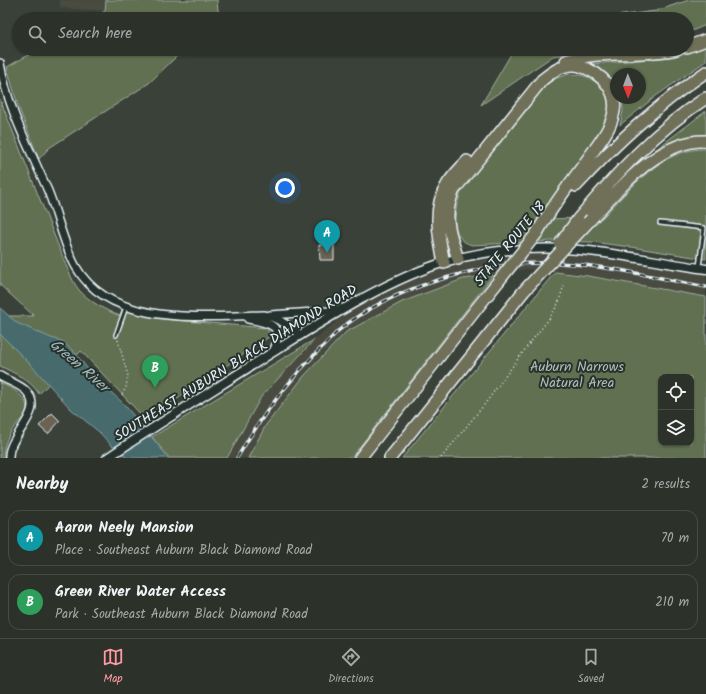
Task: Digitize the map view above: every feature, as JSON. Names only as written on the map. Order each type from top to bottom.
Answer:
[{"type":"highway","points":[[694,44],[706,40]]},
{"type":"highway","points":[[444,263],[438,224],[439,203],[448,184],[539,76],[547,69],[569,60],[603,56]]},
{"type":"highway","points":[[458,259],[449,232],[447,215],[450,199],[454,190],[542,80],[560,67],[577,65],[596,73],[607,83],[614,96],[615,103],[613,116],[605,134],[551,213]]},
{"type":"highway","name":"STATE ROUTE 18","points":[[360,458],[477,308],[538,233],[551,213],[597,163],[629,132],[666,100],[706,72]]},
{"type":"highway","points":[[523,292],[578,219],[615,176],[636,154],[675,120],[706,98]]},
{"type":"highway","points":[[390,458],[523,292],[634,175],[669,149],[692,141],[706,141]]},
{"type":"main road","name":"SOUTHEAST AUBURN BLACK DIAMOND ROAD","points":[[107,458],[273,352],[347,307],[403,279],[444,263],[482,254],[527,249],[567,249],[702,269]]},
{"type":"street","points":[[0,63],[11,102],[51,198],[76,267],[83,277],[102,294],[126,306],[141,311],[174,315],[264,315],[329,311],[347,307]]},
{"type":"street","points":[[264,315],[274,317],[301,335]]},
{"type":"street","points":[[226,316],[268,323],[275,328],[278,335],[278,341],[273,352]]},
{"type":"street","points":[[0,376],[24,390],[31,401],[29,416],[10,448],[9,458]]},
{"type":"lane","points":[[660,223],[704,228],[702,269]]},
{"type":"lane","points":[[116,335],[126,306]]},
{"type":"path","points":[[441,458],[484,405],[549,319],[558,304],[564,284]]},
{"type":"path","points":[[116,335],[128,376],[126,387],[121,397]]},
{"type":"shaded area","points":[[60,0],[106,0],[105,11],[60,8]]},
{"type":"shaded area","points":[[567,249],[706,269],[706,297],[588,276],[528,269],[463,279],[402,302],[346,332],[304,376],[266,425],[248,458],[227,458],[261,397],[315,339],[368,296],[444,263],[482,254]]},
{"type":"green space","points":[[106,0],[217,0],[218,12],[103,12],[105,11]]},
{"type":"green space","points":[[689,0],[706,0],[706,25],[694,30],[694,12],[648,12],[656,11]]},
{"type":"green space","points":[[706,47],[706,61],[656,96],[620,125],[623,111],[622,104],[646,104],[646,68],[610,68],[610,77],[592,64],[675,56],[694,56],[694,51]]},
{"type":"green space","points":[[27,56],[177,56],[149,83],[49,148],[39,159],[18,106],[7,67]]},
{"type":"green space","points":[[510,56],[553,56],[481,105]]},
{"type":"green space","points":[[569,74],[582,75],[593,80],[601,87],[609,106],[608,117],[603,128],[537,219],[602,218],[635,184],[661,163],[675,155],[706,149],[706,259],[592,242],[553,241],[472,245],[464,242],[459,236],[455,221],[458,203],[463,188],[547,84],[557,78]]},
{"type":"green space","points":[[0,99],[68,270],[79,290],[83,294],[98,305],[120,316],[125,311],[163,319],[266,328],[269,332],[269,337],[146,420],[81,351],[39,394],[27,381],[0,366],[0,316],[34,316],[0,285]]},
{"type":"green space","points":[[706,111],[706,137],[679,140],[655,150]]},
{"type":"green space","name":"Auburn Narrows Natural Area","points":[[555,272],[588,276],[706,297],[706,458],[402,458]]},
{"type":"green space","points":[[493,275],[351,458],[248,458],[266,425],[304,376],[346,332],[402,302],[463,279]]},
{"type":"green space","points":[[315,339],[261,397],[227,458],[169,458],[152,437]]},
{"type":"green space","points":[[0,383],[19,394],[26,402],[27,407],[25,415],[11,432],[7,440],[3,458],[0,458]]},
{"type":"water","name":"Green River","points":[[0,308],[17,323],[51,338],[62,341],[75,353],[96,379],[123,403],[169,458],[128,458],[113,447],[99,432],[71,409],[31,365],[0,334]]},
{"type":"building","points":[[319,245],[334,245],[334,260],[320,260]]},
{"type":"building","points":[[52,413],[60,421],[48,434],[39,426]]},
{"type":"railway","points":[[237,458],[264,415],[285,388],[307,362],[338,331],[360,315],[385,301],[413,289],[472,271],[530,263],[557,263],[594,266],[706,287]]},
{"type":"place","name":"Aaron Neely Mansion","points":[[327,253]]},
{"type":"place","name":"Green River Water Access","points":[[155,388]]}]
